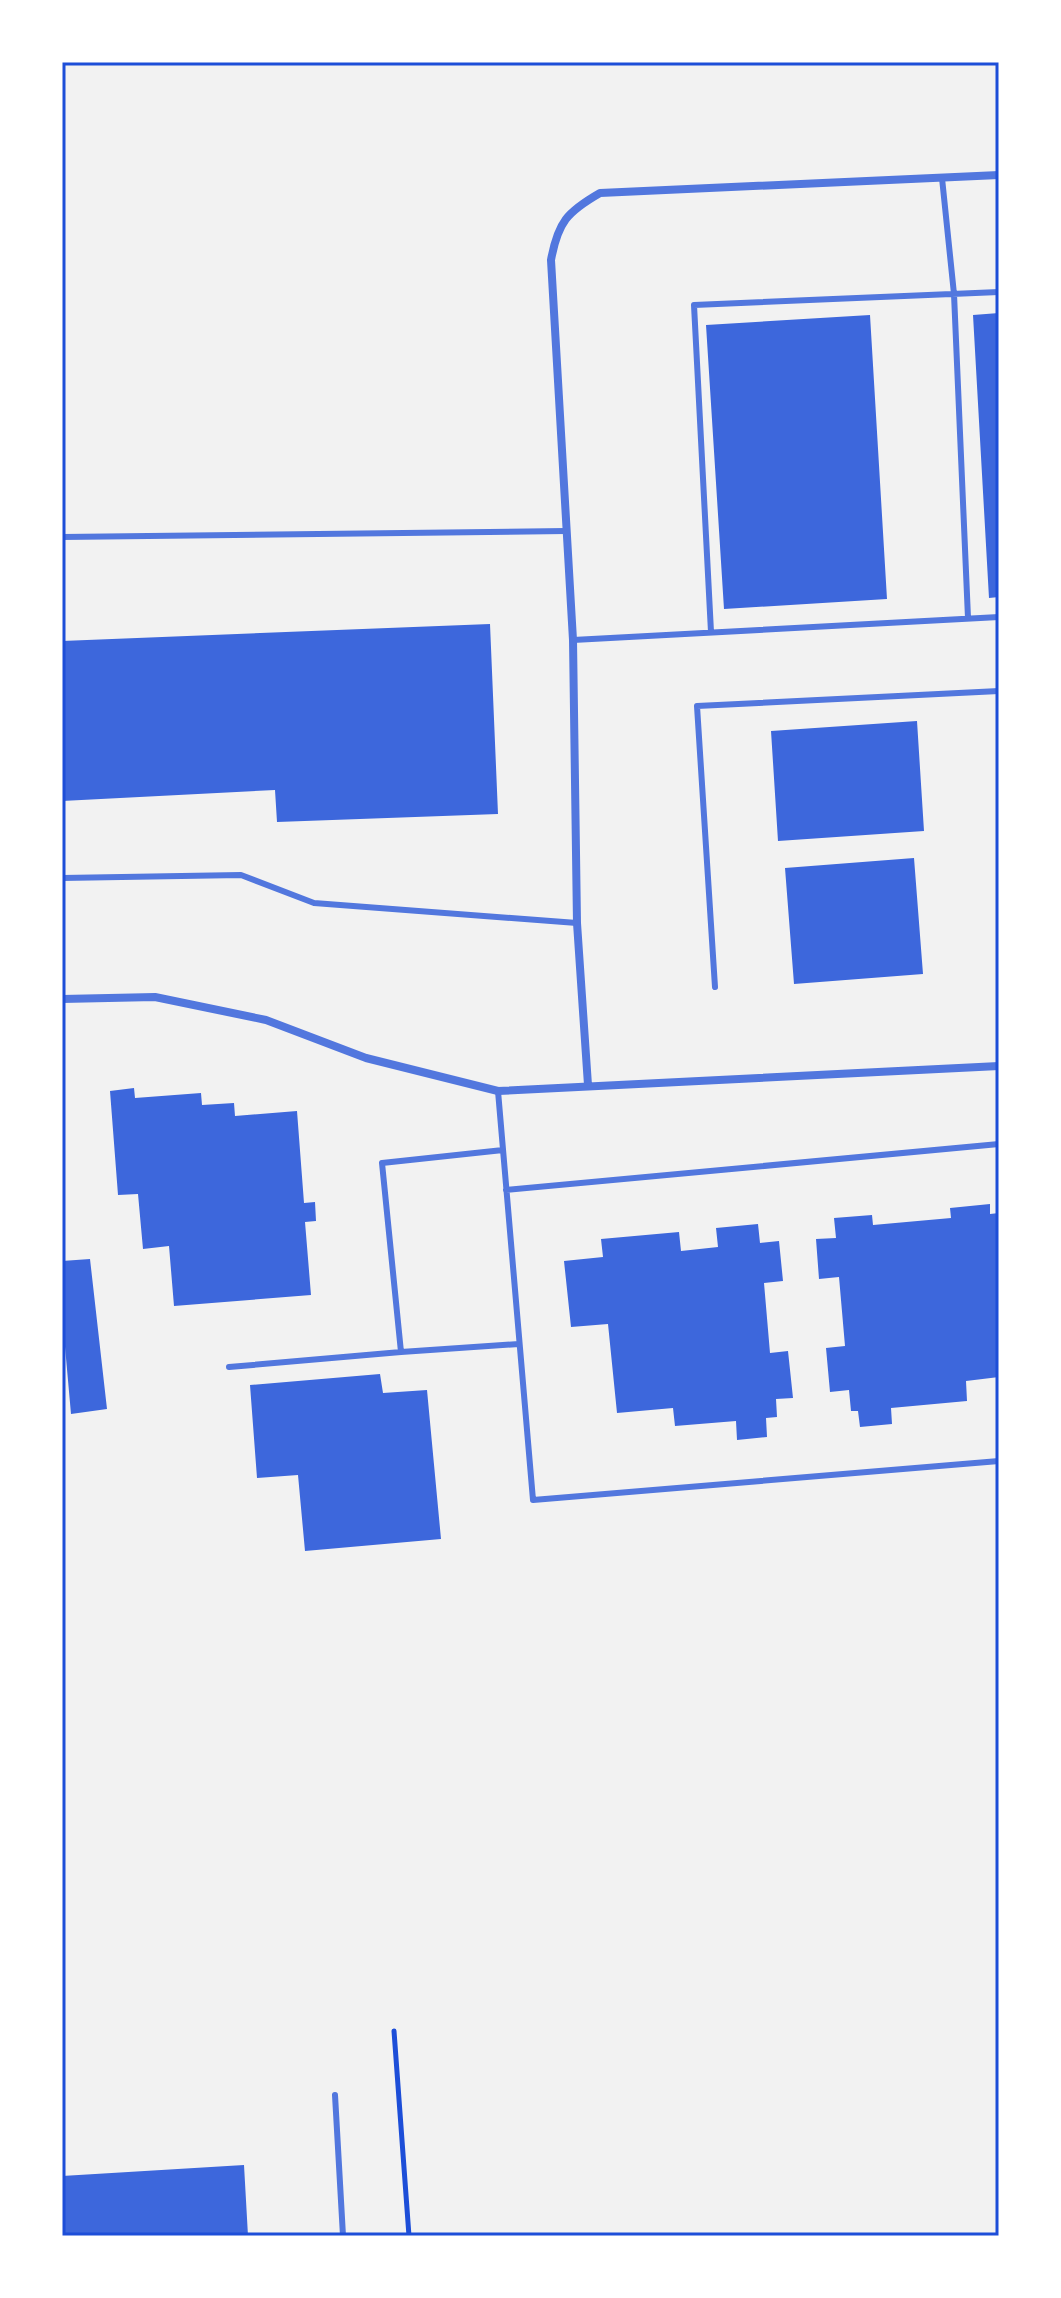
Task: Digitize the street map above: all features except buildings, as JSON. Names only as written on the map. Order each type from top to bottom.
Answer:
[{"type":"street","points":[[588,1085],[577,923],[573,640],[551,260],[556,233],[573,209],[600,193],[999,175]]},
{"type":"street","points":[[62,999],[155,997],[266,1020],[366,1058],[498,1091],[999,1066]]},
{"type":"lane","points":[[942,178],[954,294],[968,618]]},
{"type":"lane","points":[[711,632],[694,305],[999,292]]},
{"type":"lane","points":[[62,537],[566,531]]},
{"type":"lane","points":[[573,640],[999,617]]},
{"type":"lane","points":[[715,987],[697,706],[999,691]]},
{"type":"lane","points":[[62,878],[241,875],[314,903],[577,923]]},
{"type":"lane","points":[[498,1091],[533,1500],[999,1461]]},
{"type":"lane","points":[[506,1190],[999,1144]]},
{"type":"lane","points":[[401,1352],[382,1163],[503,1150]]},
{"type":"lane","points":[[229,1367],[519,1344]]},
{"type":"lane","points":[[335,2095],[343,2236]]},
{"type":"path","points":[[394,2031],[409,2236]]}]
